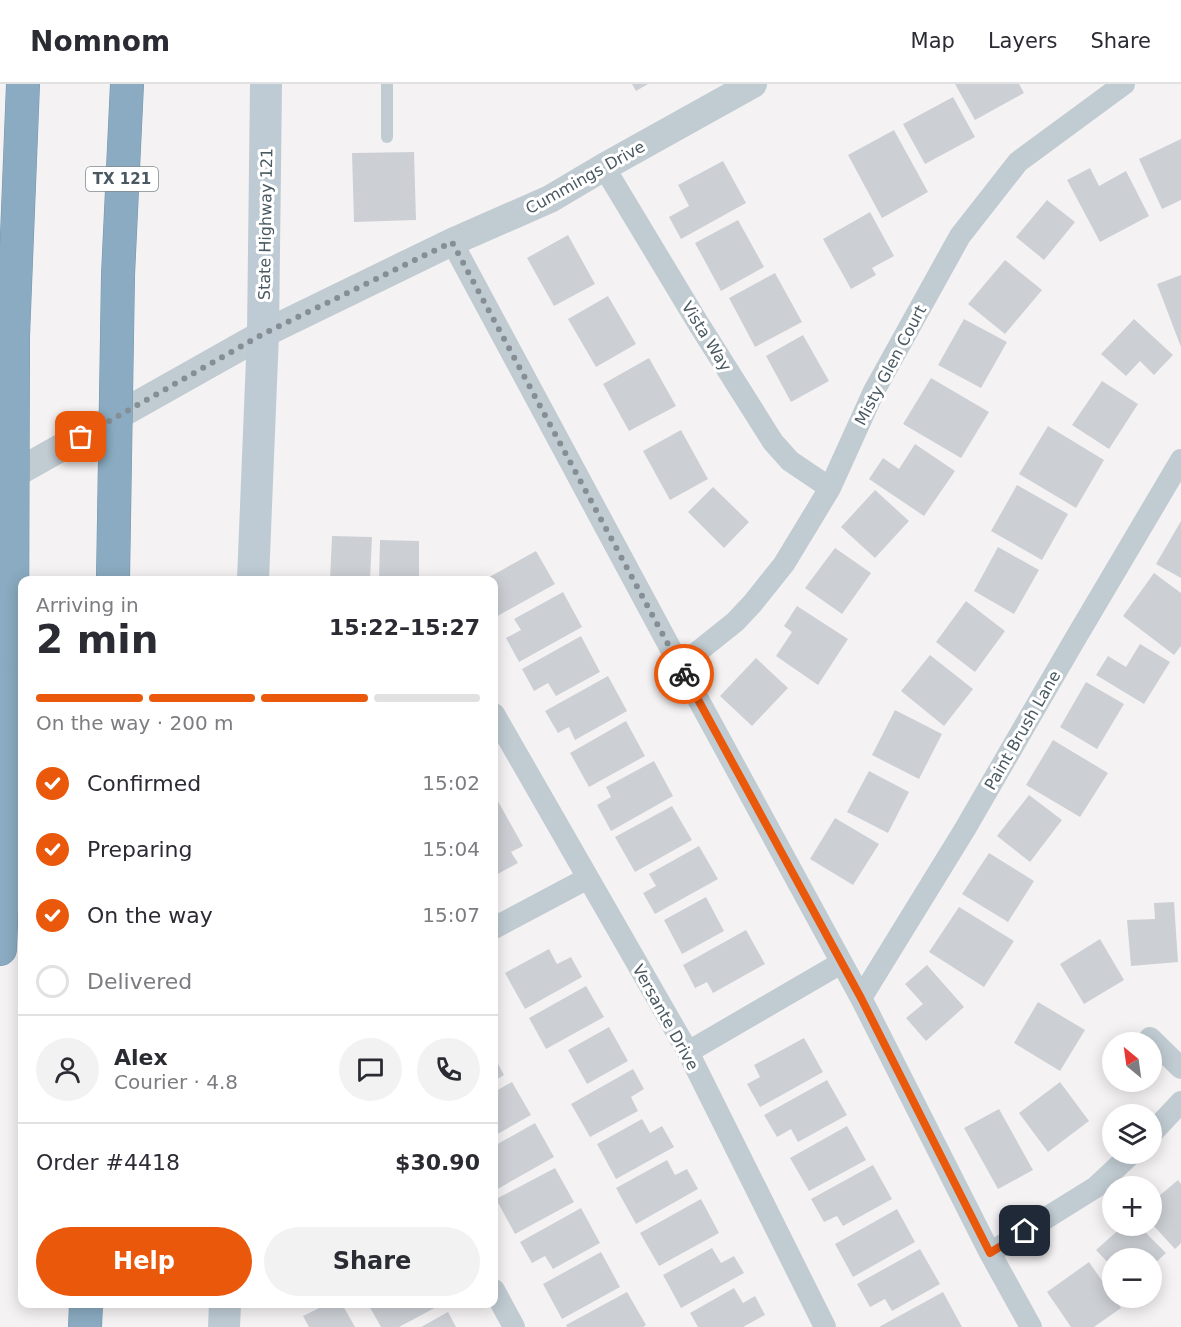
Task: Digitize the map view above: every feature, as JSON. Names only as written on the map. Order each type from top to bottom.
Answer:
[{"type":"highway","points":[[0,949],[12,651],[13,336],[23,84]]},
{"type":"highway","name":"TX 121","points":[[113,576],[118,274],[126,84]]},
{"type":"highway","points":[[85,1327],[86,1308]]},
{"type":"main road","name":"State Highway 121","points":[[253,576],[263,334],[266,84]]},
{"type":"main road","points":[[224,1327],[225,1308]]},
{"type":"street","name":"Cummings Drive","points":[[0,482],[263,334],[452,242],[550,199],[604,166],[753,84]]},
{"type":"street","name":"Misty Glen Court","points":[[680,666],[735,622],[784,564],[830,488],[874,391],[960,236],[1018,162],[1124,84]]},
{"type":"street","name":"Vista Way","points":[[604,166],[692,314],[773,442],[790,461],[830,488]]},
{"type":"street","points":[[452,242],[861,998],[990,1253],[1031,1327]]},
{"type":"street","name":"Paint Brush Lane","points":[[861,998],[965,829],[1181,460]]},
{"type":"street","name":"Versante Drive","points":[[498,721],[688,1052],[825,1327]]},
{"type":"street","points":[[498,926],[588,878]]},
{"type":"street","points":[[688,1052],[842,963]]},
{"type":"street","points":[[1162,1050],[1181,1068]]},
{"type":"street","points":[[1162,1122],[1181,1102]]},
{"type":"street","points":[[990,1253],[1096,1187],[1120,1164]]},
{"type":"street","points":[[498,1297],[514,1327]]},
{"type":"lane","points":[[387,84],[387,137]]},
{"type":"building","points":[[632,84],[648,84],[636,91]]},
{"type":"building","points":[[955,84],[1019,84],[1024,93],[975,120]]},
{"type":"building","points":[[953,97],[975,137],[925,164],[903,124]]},
{"type":"building","points":[[894,130],[928,192],[882,218],[848,155]]},
{"type":"building","points":[[1181,139],[1181,200],[1162,209],[1139,159]]},
{"type":"building","points":[[414,152],[416,220],[354,222],[352,153]]},
{"type":"building","points":[[723,161],[746,203],[681,239],[669,217],[689,206],[678,185]]},
{"type":"building","points":[[1090,168],[1099,186],[1126,171],[1149,216],[1100,242],[1067,180]]},
{"type":"building","points":[[1047,200],[1075,222],[1044,260],[1016,237]]},
{"type":"building","points":[[870,212],[894,256],[872,268],[876,275],[851,289],[823,239]]},
{"type":"building","points":[[738,220],[764,267],[721,291],[695,243]]},
{"type":"building","points":[[568,235],[595,284],[554,306],[527,258]]},
{"type":"building","points":[[1005,260],[1042,290],[1005,334],[968,304]]},
{"type":"building","points":[[775,273],[802,322],[755,347],[729,298]]},
{"type":"building","points":[[1181,275],[1181,347],[1157,284]]},
{"type":"building","points":[[608,296],[636,344],[596,367],[568,319]]},
{"type":"building","points":[[964,319],[1007,342],[981,388],[938,365]]},
{"type":"building","points":[[1134,319],[1173,355],[1154,375],[1140,361],[1126,376],[1101,354]]},
{"type":"building","points":[[803,335],[829,381],[791,402],[766,356]]},
{"type":"building","points":[[649,358],[676,406],[629,431],[603,384]]},
{"type":"building","points":[[931,378],[989,412],[961,458],[903,424]]},
{"type":"building","points":[[1102,381],[1138,404],[1109,449],[1072,425]]},
{"type":"building","points":[[1048,426],[1104,460],[1076,508],[1019,474]]},
{"type":"building","points":[[681,430],[708,479],[670,500],[643,451]]},
{"type":"building","points":[[915,444],[955,471],[924,516],[869,479],[883,458],[899,469]]},
{"type":"building","points":[[1017,485],[1068,514],[1042,560],[991,531]]},
{"type":"building","points":[[713,487],[749,522],[724,548],[688,512]]},
{"type":"building","points":[[875,490],[909,521],[875,558],[841,527]]},
{"type":"building","points":[[1181,521],[1181,578],[1156,564]]},
{"type":"building","points":[[332,536],[372,537],[370,576],[330,576]]},
{"type":"building","points":[[380,540],[419,541],[419,576],[379,576]]},
{"type":"building","points":[[998,547],[1039,570],[1014,614],[974,591]]},
{"type":"building","points":[[835,548],[871,573],[842,614],[805,588]]},
{"type":"building","points":[[536,551],[555,584],[498,616],[498,576],[491,576]]},
{"type":"building","points":[[1154,573],[1181,593],[1181,646],[1174,655],[1123,616]]},
{"type":"building","points":[[563,592],[582,627],[519,662],[506,638],[521,630],[514,619]]},
{"type":"building","points":[[966,601],[1005,631],[975,672],[936,642]]},
{"type":"building","points":[[797,606],[848,639],[818,685],[776,656],[792,632],[784,626]]},
{"type":"building","points":[[581,636],[600,672],[556,696],[548,683],[534,691],[522,669]]},
{"type":"building","points":[[1140,644],[1170,662],[1144,704],[1096,675],[1108,656],[1126,667]]},
{"type":"building","points":[[930,655],[973,689],[944,726],[901,691]]},
{"type":"building","points":[[756,658],[788,688],[752,726],[720,696]]},
{"type":"building","points":[[608,676],[627,711],[575,740],[569,727],[558,733],[545,711]]},
{"type":"building","points":[[1086,682],[1124,704],[1097,749],[1060,727]]},
{"type":"building","points":[[895,710],[942,734],[919,779],[872,755]]},
{"type":"building","points":[[626,721],[645,756],[589,787],[570,753]]},
{"type":"building","points":[[1053,740],[1108,773],[1080,817],[1026,785]]},
{"type":"building","points":[[654,761],[673,796],[611,831],[597,805],[611,797],[606,787]]},
{"type":"building","points":[[869,771],[909,792],[888,833],[847,812]]},
{"type":"building","points":[[1029,795],[1062,820],[1030,862],[997,836]]},
{"type":"building","points":[[498,801],[523,846],[511,852],[518,863],[498,874]]},
{"type":"building","points":[[672,806],[692,840],[635,872],[615,837]]},
{"type":"building","points":[[835,818],[879,844],[853,885],[810,859]]},
{"type":"building","points":[[699,846],[718,879],[655,914],[643,893],[656,886],[649,874]]},
{"type":"building","points":[[989,853],[1034,881],[1008,922],[962,894]]},
{"type":"building","points":[[706,897],[724,931],[682,954],[664,920]]},
{"type":"building","points":[[1174,902],[1178,962],[1131,966],[1127,920],[1155,919],[1154,903]]},
{"type":"building","points":[[959,907],[1014,941],[984,987],[929,952]]},
{"type":"building","points":[[746,930],[765,964],[713,993],[707,982],[695,988],[683,965]]},
{"type":"building","points":[[1100,939],[1124,980],[1084,1004],[1060,964]]},
{"type":"building","points":[[549,949],[557,964],[571,957],[582,977],[525,1009],[505,973]]},
{"type":"building","points":[[927,965],[964,1007],[926,1041],[906,1018],[923,1004],[905,984]]},
{"type":"building","points":[[586,986],[604,1017],[546,1049],[529,1018]]},
{"type":"building","points":[[1038,1002],[1085,1030],[1060,1071],[1014,1043]]},
{"type":"building","points":[[609,1027],[628,1061],[587,1084],[568,1050]]},
{"type":"building","points":[[804,1038],[823,1072],[760,1107],[747,1084],[760,1077],[754,1065]]},
{"type":"building","points":[[498,1064],[504,1075],[498,1079]]},
{"type":"building","points":[[633,1069],[644,1089],[631,1097],[638,1111],[590,1137],[571,1104]]},
{"type":"building","points":[[827,1080],[847,1115],[798,1142],[791,1129],[777,1137],[764,1115]]},
{"type":"building","points":[[512,1082],[531,1115],[498,1134],[498,1090]]},
{"type":"building","points":[[1060,1082],[1089,1121],[1048,1152],[1019,1113]]},
{"type":"building","points":[[999,1109],[1033,1170],[998,1189],[964,1128]]},
{"type":"building","points":[[642,1119],[650,1133],[662,1126],[674,1147],[616,1179],[597,1144]]},
{"type":"building","points":[[535,1123],[554,1157],[498,1189],[498,1144]]},
{"type":"building","points":[[847,1126],[866,1160],[809,1191],[790,1158]]},
{"type":"building","points":[[667,1160],[675,1175],[687,1169],[698,1189],[636,1224],[616,1188]]},
{"type":"building","points":[[873,1165],[892,1199],[843,1226],[837,1216],[824,1222],[811,1199]]},
{"type":"building","points":[[555,1168],[574,1202],[515,1234],[498,1203],[498,1198]]},
{"type":"building","points":[[1178,1180],[1181,1184],[1181,1243],[1175,1249],[1162,1235],[1162,1194]]},
{"type":"building","points":[[701,1199],[719,1233],[659,1266],[640,1233]]},
{"type":"building","points":[[581,1208],[600,1243],[553,1269],[545,1256],[532,1263],[520,1242]]},
{"type":"building","points":[[897,1209],[915,1242],[853,1277],[835,1244]]},
{"type":"building","points":[[1112,1236],[1149,1236],[1161,1248],[1102,1248],[1102,1256],[1096,1250]]},
{"type":"building","points":[[712,1248],[721,1263],[734,1256],[744,1273],[681,1308],[663,1275]]},
{"type":"building","points":[[920,1249],[940,1284],[892,1311],[885,1299],[870,1307],[857,1284]]},
{"type":"building","points":[[601,1252],[620,1287],[562,1319],[543,1284]]},
{"type":"building","points":[[1089,1262],[1102,1281],[1102,1308],[1121,1308],[1094,1327],[1071,1327],[1047,1292]]},
{"type":"building","points":[[734,1288],[743,1303],[755,1296],[765,1315],[743,1327],[698,1327],[690,1313]]},
{"type":"building","points":[[627,1292],[646,1325],[643,1327],[567,1327],[566,1325]]},
{"type":"building","points":[[943,1292],[962,1327],[879,1327]]},
{"type":"building","points":[[319,1308],[344,1308],[355,1327],[309,1327],[303,1316]]},
{"type":"building","points":[[370,1308],[435,1308],[399,1327],[381,1327]]},
{"type":"building","points":[[448,1312],[456,1327],[421,1327]]},
{"type":"way so far","points":[[81,437],[263,334],[452,242],[684,674]]},
{"type":"route","points":[[684,674],[861,998],[990,1253],[1025,1231]]}]
